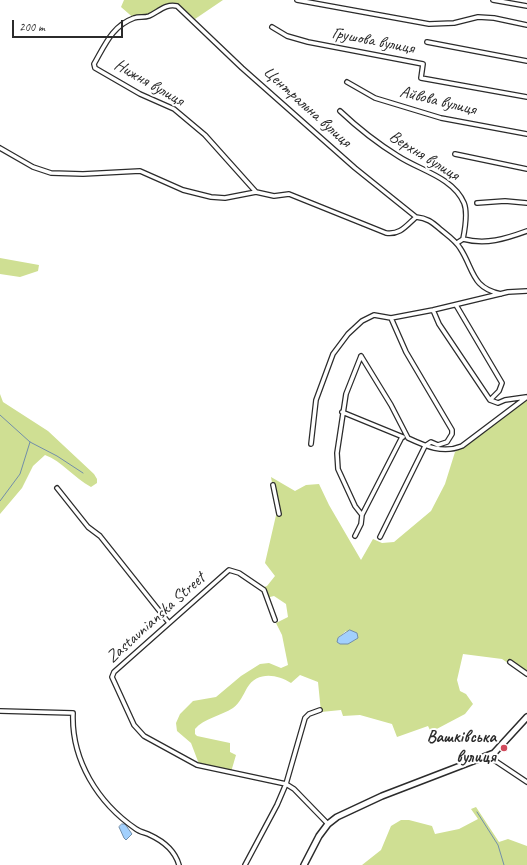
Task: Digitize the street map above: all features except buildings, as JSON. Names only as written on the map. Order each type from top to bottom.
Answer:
[{"type":"street","points":[[297,0],[429,24],[454,23],[478,17],[494,18],[527,25]]},
{"type":"street","points":[[493,0],[527,6]]},
{"type":"street","name":"Нижня вулиця","points":[[184,12],[177,6],[168,6],[149,16],[135,17],[125,22],[107,38],[94,64],[95,68],[119,80],[140,94],[174,109],[205,135],[256,192]]},
{"type":"street","name":"Центральна вулиця","points":[[184,12],[242,68],[350,163],[416,217],[430,221],[457,243]]},
{"type":"street","name":"Грушова вулиця","points":[[272,27],[287,36],[308,42],[423,64],[421,78],[527,97]]},
{"type":"street","points":[[427,42],[527,61]]},
{"type":"street","name":"Айвова вулиця","points":[[347,82],[375,98],[441,118],[527,134]]},
{"type":"street","name":"Верхня вулиця","points":[[340,111],[371,139],[398,157],[441,178],[458,193],[465,204],[463,239]]},
{"type":"street","points":[[0,148],[33,167],[51,173],[83,174],[140,171],[197,195],[225,198],[256,192],[274,196],[289,194],[386,233],[394,234],[399,232],[416,217]]},
{"type":"street","points":[[455,154],[527,169]]},
{"type":"street","points":[[477,203],[506,201],[527,203]]},
{"type":"street","points":[[501,294],[490,292],[478,283],[470,271],[466,258],[457,243],[463,239],[471,242],[492,241],[527,231]]},
{"type":"street","points":[[311,444],[316,400],[322,382],[338,345],[356,326],[374,315],[391,318],[456,305],[516,290],[527,291]]},
{"type":"street","points":[[456,305],[502,383],[499,392],[490,400]]},
{"type":"street","points":[[433,310],[439,324],[490,400],[498,403],[505,400],[527,397]]},
{"type":"street","points":[[380,537],[425,446],[431,442],[438,445],[447,442],[452,434],[452,430],[406,352],[391,318]]},
{"type":"street","points":[[362,515],[355,506],[338,469],[337,453],[342,412],[346,394],[361,356],[391,405],[408,438]]},
{"type":"street","points":[[342,412],[425,446],[444,450],[462,446],[527,397]]},
{"type":"street","points":[[355,536],[361,524],[362,515],[402,437]]},
{"type":"street","points":[[273,485],[279,514]]},
{"type":"street","points":[[57,488],[88,527],[100,536],[169,622]]},
{"type":"street","name":"Zastavnianska Street","points":[[274,620],[264,590],[239,573],[229,570],[112,674],[113,680],[138,730],[144,736],[197,765],[286,784],[294,789],[328,824]]},
{"type":"street","points":[[510,662],[527,674]]},
{"type":"street","points":[[245,865],[277,805],[286,784],[305,718],[309,714],[320,710]]},
{"type":"street","points":[[0,711],[73,712],[74,737],[87,776],[100,796],[114,811],[137,830],[161,840],[174,854],[179,865]]},
{"type":"street","points":[[304,865],[319,836],[328,824],[337,817],[382,796],[488,756],[500,747],[527,717]]},
{"type":"street","points":[[488,756],[527,782]]},
{"type":"green space","points":[[124,0],[223,0],[195,19],[180,6],[136,20],[121,7]]},
{"type":"green space","points":[[0,258],[39,265],[38,271],[20,277],[0,274]]},
{"type":"green space","points":[[0,394],[3,402],[48,431],[94,474],[97,479],[97,483],[91,487],[57,461],[45,455],[33,466],[22,488],[0,514]]},
{"type":"green space","points":[[527,399],[527,676],[502,659],[463,654],[457,680],[460,691],[466,694],[473,704],[465,714],[431,732],[428,726],[397,737],[392,724],[360,715],[343,716],[341,710],[321,712],[318,682],[300,675],[291,683],[274,676],[262,677],[251,683],[233,708],[203,722],[195,729],[195,734],[197,736],[230,743],[230,752],[236,755],[231,772],[199,764],[191,743],[177,731],[176,723],[180,714],[193,701],[216,697],[241,676],[260,664],[269,663],[281,668],[288,665],[282,635],[276,623],[288,617],[286,604],[274,596],[266,598],[262,588],[267,586],[275,576],[265,563],[277,511],[271,477],[295,491],[306,485],[319,484],[329,505],[361,560],[373,539],[382,543],[394,542],[431,511],[445,484],[455,452]],"holes":[[[346,631],[355,640],[340,644],[338,638]]]},
{"type":"green space","points":[[476,807],[499,842],[508,839],[527,846],[527,865],[362,865],[381,850],[391,826],[401,820],[409,820],[432,826],[435,834],[459,829],[478,819],[471,809]]},
{"type":"water","points":[[350,630],[357,633],[358,638],[348,644],[340,644],[337,642],[338,638]]},
{"type":"water","points":[[122,824],[125,824],[132,834],[126,840],[119,827]]},
{"type":"waterway","points":[[0,415],[30,442],[57,456],[83,473]]},
{"type":"waterway","points":[[0,501],[20,474],[30,442]]},
{"type":"waterway","points":[[477,812],[498,845],[504,865]]},
{"type":"place","name":"Вашківська вулиця","points":[[504,748]]}]
